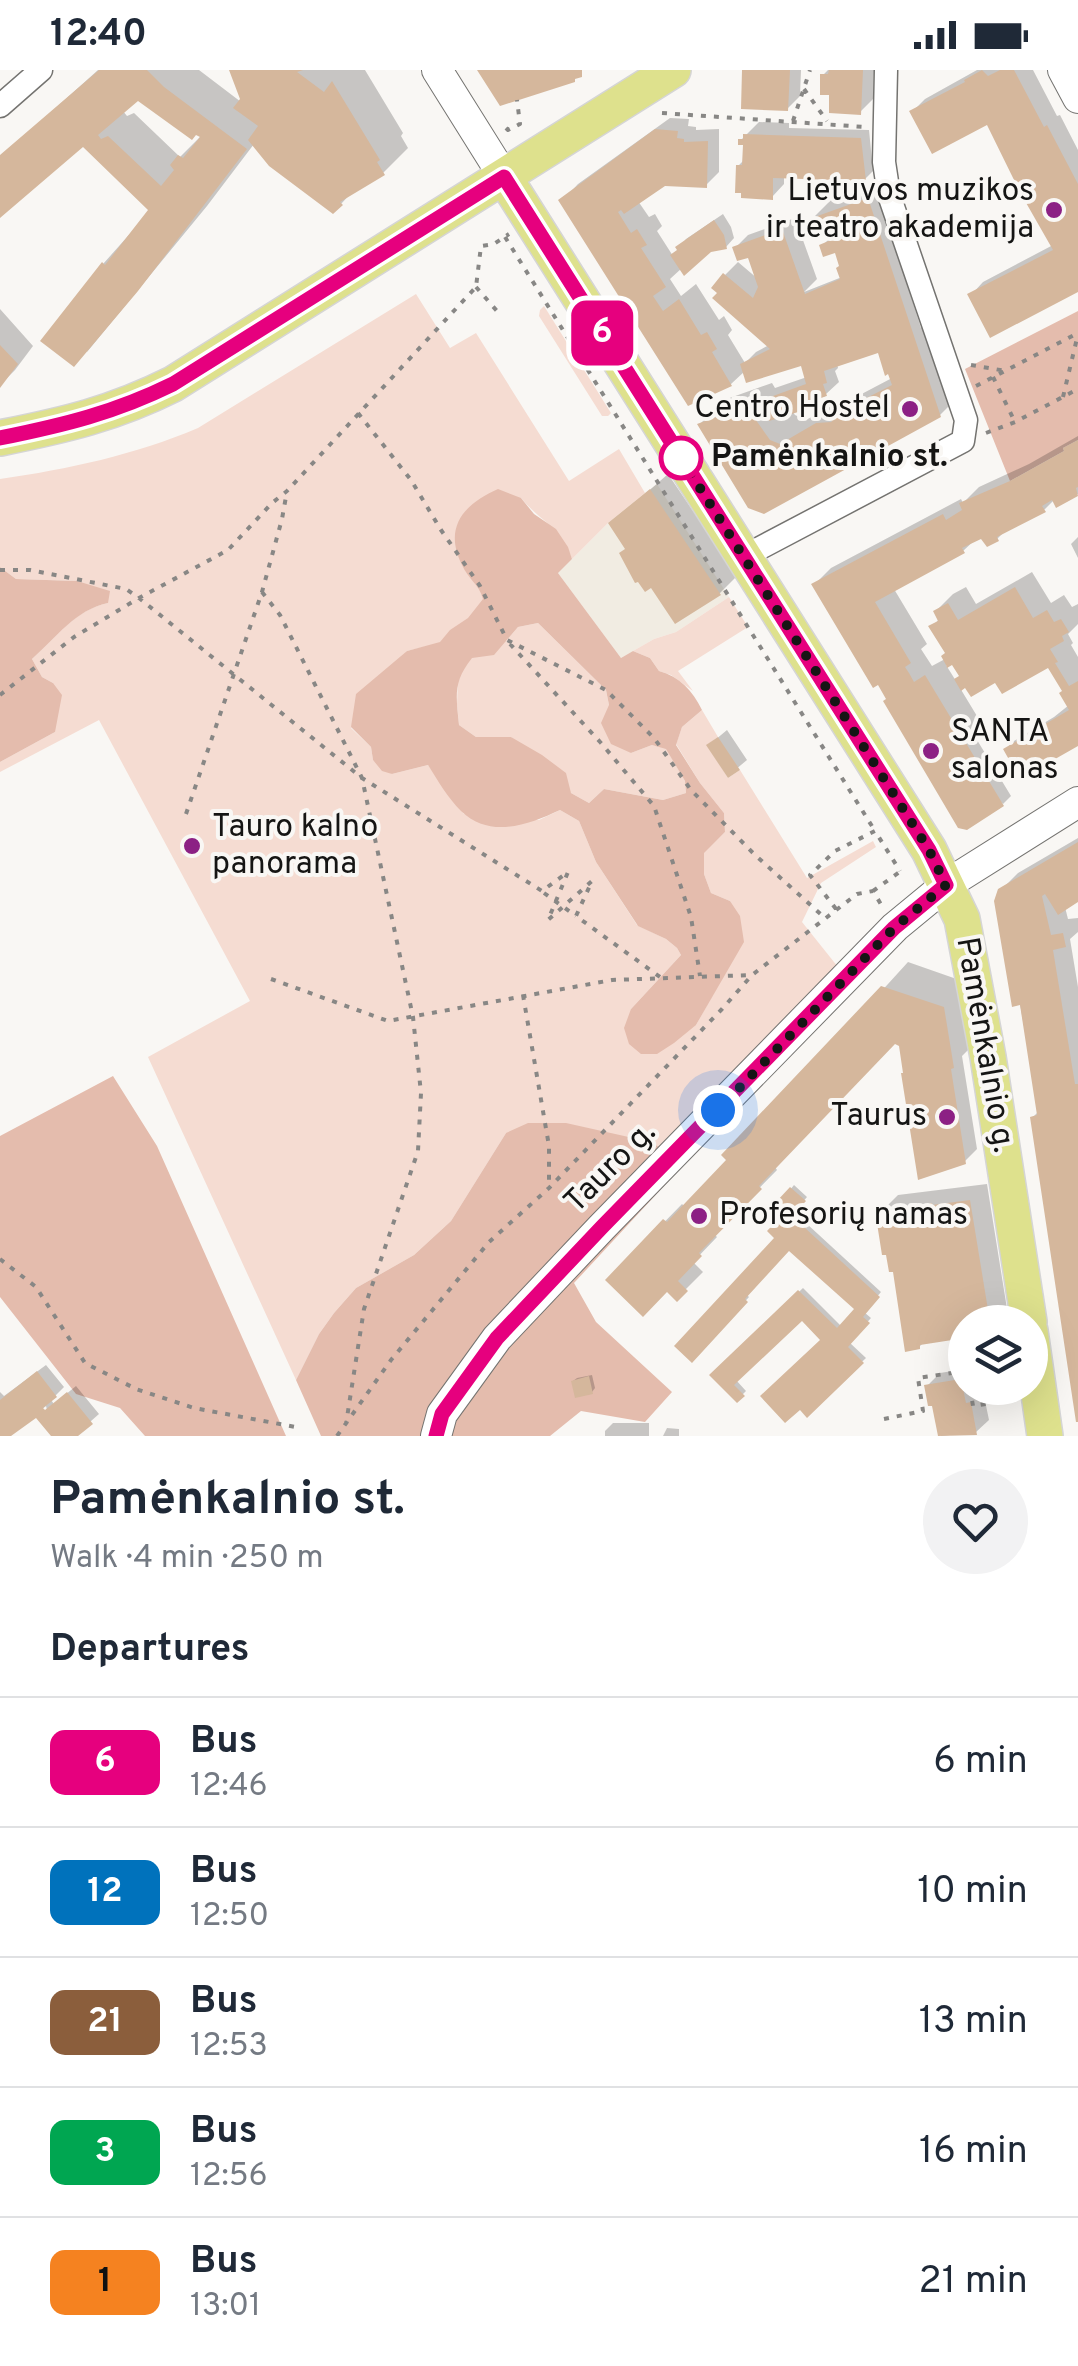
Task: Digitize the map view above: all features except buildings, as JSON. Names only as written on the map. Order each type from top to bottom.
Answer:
[{"type":"main road","points":[[437,70],[504,177]]},
{"type":"main road","points":[[0,438],[100,416],[173,384],[673,70]]},
{"type":"main road","points":[[1063,70],[1078,98]]},
{"type":"main road","name":"Pamėnkalnio g.","points":[[504,177],[929,850],[962,919],[1026,1305]]},
{"type":"main road","name":"Tauro g.","points":[[436,1436],[442,1414],[497,1338],[894,928],[946,885],[1078,802]]},
{"type":"main road","points":[[1041,1405],[1045,1436]]},
{"type":"street","points":[[0,106],[41,70]]},
{"type":"street","points":[[743,556],[963,442],[966,420],[889,195],[884,162],[886,70]]},
{"type":"path","points":[[793,121],[810,70]]},
{"type":"path","points":[[804,88],[829,124]]},
{"type":"path","points":[[498,120],[508,130],[520,124],[518,100]]},
{"type":"path","points":[[662,113],[884,128]]},
{"type":"path","points":[[0,695],[74,637],[228,550],[287,492],[476,287],[481,246],[494,244],[508,235],[900,872],[873,892],[857,894],[752,975],[549,1188],[489,1242],[392,1360],[337,1436]]},
{"type":"path","points":[[476,287],[497,311]]},
{"type":"path","points":[[958,395],[1078,334]]},
{"type":"path","points":[[1063,397],[1078,334]]},
{"type":"path","points":[[946,360],[1006,371]]},
{"type":"path","points":[[993,377],[1015,422]]},
{"type":"path","points":[[963,442],[1015,422],[1078,389]]},
{"type":"path","points":[[358,413],[411,480],[480,586],[506,640],[654,806],[691,917],[700,976]]},
{"type":"path","points":[[186,814],[262,592],[287,492]]},
{"type":"path","points":[[0,570],[30,570],[126,590],[139,598],[362,778],[542,891],[660,978]]},
{"type":"path","points":[[262,592],[280,615],[362,778],[413,1017],[422,1094],[418,1151],[364,1309],[346,1424]]},
{"type":"path","points":[[506,640],[606,690],[654,738],[691,790],[825,918]]},
{"type":"path","points":[[836,910],[810,875],[835,850],[874,831]]},
{"type":"path","points":[[542,891],[568,872],[548,920],[592,881],[576,916]]},
{"type":"path","points":[[873,892],[894,928]]},
{"type":"path","points":[[271,979],[388,1021],[612,980],[752,975]]},
{"type":"path","points":[[523,995],[549,1146],[549,1188]]},
{"type":"path","points":[[0,1259],[36,1288],[84,1363],[136,1388],[194,1408],[302,1428]]},
{"type":"path","points":[[884,1419],[923,1412],[918,1378],[948,1374]]},
{"type":"shaded area","points":[[416,294],[450,348],[476,333],[569,481],[619,449],[645,493],[572,559],[556,532],[521,498],[469,576],[506,641],[518,627],[538,623],[606,690],[631,753],[652,745],[666,748],[685,781],[686,793],[663,800],[604,789],[589,803],[571,793],[511,737],[476,737],[459,725],[458,676],[440,643],[407,651],[351,728],[371,747],[373,760],[392,774],[428,765],[464,814],[539,820],[560,810],[579,821],[596,862],[637,925],[666,939],[681,955],[631,1009],[696,1025],[743,941],[730,901],[711,893],[704,874],[703,853],[725,832],[724,813],[676,744],[682,727],[702,710],[718,737],[707,745],[728,778],[740,770],[807,878],[873,841],[876,847],[821,883],[802,922],[838,967],[662,1149],[506,1133],[451,1221],[414,1255],[356,1288],[319,1334],[296,1380],[148,1057],[250,1001],[99,720],[0,772],[0,762],[55,732],[53,683],[42,677],[32,659],[76,618],[108,603],[77,581],[16,579],[0,567],[0,479],[101,460],[198,428]]},
{"type":"shaded area","points":[[544,306],[611,413],[608,416],[602,416],[539,316]]},
{"type":"shaded area","points":[[1078,311],[1078,440],[1010,481],[965,369]]},
{"type":"shaded area","points":[[657,484],[729,597],[676,632],[654,639],[621,658],[558,573],[609,522]]},
{"type":"shaded area","points":[[498,489],[521,498],[534,514],[556,529],[572,559],[558,573],[621,658],[633,651],[650,658],[659,671],[685,685],[702,710],[682,727],[676,745],[724,813],[725,832],[704,853],[704,874],[711,893],[730,901],[740,916],[744,942],[696,1025],[657,1054],[641,1054],[629,1044],[624,1028],[631,1009],[681,955],[666,939],[638,926],[596,862],[579,821],[560,810],[509,827],[484,825],[461,811],[428,765],[392,774],[382,771],[373,760],[371,747],[351,727],[356,694],[407,651],[440,642],[483,599],[462,565],[456,528],[475,502]],"holes":[[[538,623],[606,690],[609,705],[601,723],[611,744],[631,753],[652,745],[666,749],[685,781],[686,793],[663,800],[604,789],[589,803],[571,793],[566,773],[542,755],[511,737],[476,737],[459,725],[457,689],[466,667],[472,658],[494,655],[518,627]]]},
{"type":"shaded area","points":[[0,567],[16,579],[77,581],[110,591],[108,603],[76,618],[32,659],[42,677],[62,695],[55,732],[0,762]]},
{"type":"shaded area","points":[[729,597],[748,627],[678,671],[693,691],[659,671],[650,658],[633,651],[676,632]]},
{"type":"shaded area","points":[[113,1076],[157,1146],[286,1436],[145,1436],[120,1408],[76,1394],[0,1297],[0,1136]]},
{"type":"shaded area","points":[[528,1123],[566,1123],[651,1142],[662,1149],[676,1173],[574,1283],[596,1322],[672,1392],[645,1422],[581,1411],[550,1436],[321,1436],[296,1380],[319,1334],[356,1288],[414,1255],[451,1221],[506,1133]]},
{"type":"bus line","name":"6","points":[[0,438],[100,416],[173,384],[504,177],[929,850],[946,885],[894,928],[497,1338],[442,1414],[436,1436]]},
{"type":"place","name":"Lietuvos muzikos ir teatro akademija","points":[[1054,210]]},
{"type":"place","name":"Centro Hostel","points":[[910,409]]},
{"type":"place","name":"Pamėnkalnio st.","points":[[681,458]]},
{"type":"place","name":"SANTA salonas","points":[[931,751]]},
{"type":"place","name":"Tauro kalno panorama","points":[[192,846]]},
{"type":"place","name":"Taurus","points":[[947,1117]]},
{"type":"place","name":"Profesorių namas","points":[[699,1216]]},
{"type":"route","points":[[681,458],[929,850],[946,885],[894,928],[718,1110]]}]
